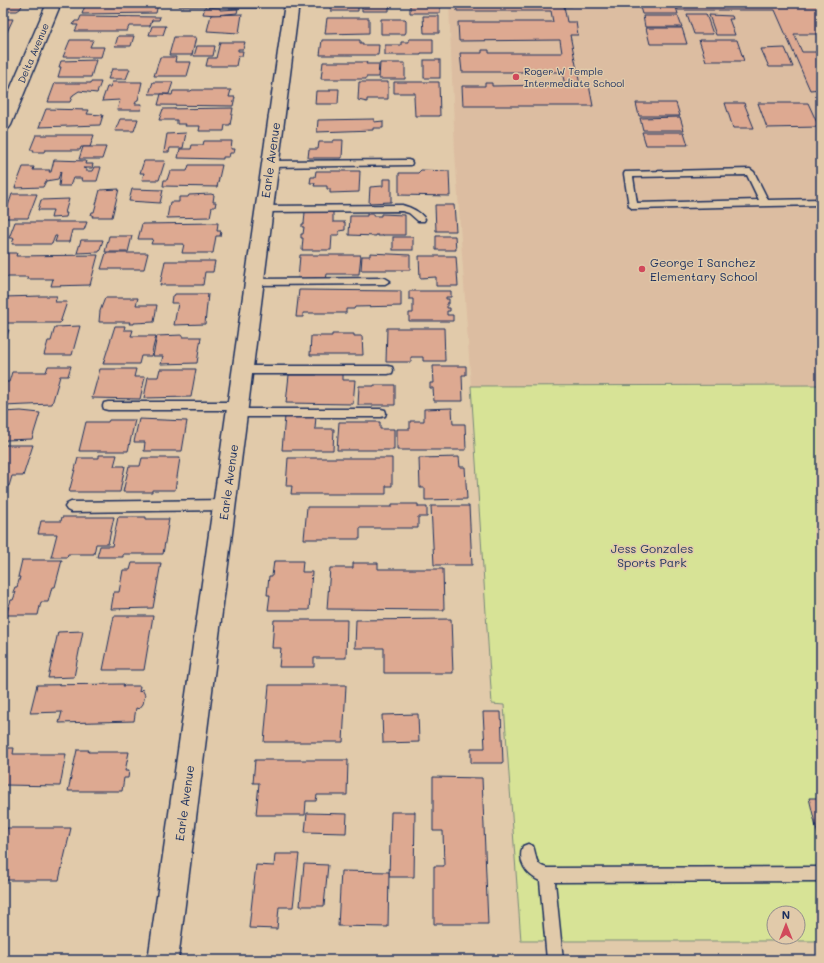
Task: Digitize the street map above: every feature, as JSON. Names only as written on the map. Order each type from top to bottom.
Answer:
[{"type":"street","name":"Delta Avenue","points":[[3,125],[54,3]]},
{"type":"street","name":"Earle Avenue","points":[[163,960],[238,410],[253,282],[292,3]]},
{"type":"lane","points":[[270,164],[408,163]]},
{"type":"lane","points":[[765,204],[750,172],[628,174],[633,206],[765,204],[821,202]]},
{"type":"lane","points":[[264,209],[402,208],[412,211],[421,219]]},
{"type":"lane","points":[[253,282],[386,282]]},
{"type":"lane","points":[[242,370],[388,370]]},
{"type":"lane","points":[[108,406],[381,413]]},
{"type":"lane","points":[[71,508],[225,505]]},
{"type":"lane","points":[[528,851],[530,867],[534,871],[547,875],[821,874]]},
{"type":"lane","points":[[547,875],[555,960]]},
{"type":"shaded area","name":"George I Sanchez Elementary School","points":[[449,3],[821,3],[821,385],[471,386],[455,152]]},
{"type":"green space","name":"Jess Gonzales Sports Park","points":[[821,385],[821,941],[806,941],[806,905],[766,905],[766,941],[521,941],[504,705],[492,704],[471,386]]},
{"type":"building","points":[[3,3],[23,4],[17,11],[3,13]]},
{"type":"building","points":[[86,3],[165,3],[158,4],[156,13],[82,14]]},
{"type":"building","points":[[179,3],[207,3],[206,6],[179,6]]},
{"type":"building","points":[[222,3],[258,3],[259,5],[257,8],[229,8],[229,6],[221,6]]},
{"type":"building","points":[[360,3],[360,5],[358,5],[358,11],[331,11],[331,4]]},
{"type":"building","points":[[362,3],[391,3],[391,7],[389,7],[389,11],[362,11]]},
{"type":"building","points":[[410,3],[441,3],[442,7],[440,7],[440,13],[410,13]]},
{"type":"building","points":[[456,3],[572,3],[572,6],[564,6],[567,22],[576,22],[578,35],[570,35],[580,85],[589,85],[593,106],[463,106],[462,86],[485,86],[485,83],[492,83],[492,86],[565,85],[562,72],[462,72],[460,53],[482,53],[482,50],[489,50],[489,53],[562,53],[560,40],[459,41],[458,22],[553,22],[551,11],[457,11]]},
{"type":"building","points":[[676,3],[821,3],[821,34],[794,34],[802,52],[821,52],[821,89],[810,90],[775,10],[678,10]]},
{"type":"building","points":[[639,4],[675,4],[678,14],[642,14]]},
{"type":"building","points":[[205,7],[220,8],[220,10],[238,9],[237,13],[216,15],[203,14]]},
{"type":"building","points":[[242,14],[239,33],[207,31],[211,15]]},
{"type":"building","points":[[687,14],[706,14],[713,34],[694,34]]},
{"type":"building","points":[[709,15],[732,16],[733,19],[729,19],[735,35],[716,35]]},
{"type":"building","points":[[81,16],[160,17],[159,20],[152,20],[150,26],[129,26],[127,31],[75,31],[78,25],[73,25],[75,21],[79,21]]},
{"type":"building","points":[[423,16],[439,16],[439,33],[424,33]]},
{"type":"building","points":[[643,16],[678,16],[682,27],[645,27]]},
{"type":"building","points":[[327,18],[369,18],[369,33],[325,34]]},
{"type":"building","points":[[3,19],[13,19],[7,32],[3,32]]},
{"type":"building","points":[[381,19],[405,19],[405,34],[381,34]]},
{"type":"building","points":[[152,26],[166,26],[163,35],[149,35]]},
{"type":"building","points":[[646,28],[682,28],[687,44],[650,44]]},
{"type":"building","points":[[118,36],[134,36],[131,46],[115,46]]},
{"type":"building","points":[[174,37],[196,37],[192,55],[169,55]]},
{"type":"building","points":[[409,39],[433,39],[433,53],[421,53],[421,55],[385,55],[385,45],[401,45],[401,42],[409,42]]},
{"type":"building","points":[[70,40],[93,40],[90,47],[104,47],[101,57],[63,57]]},
{"type":"building","points":[[322,40],[360,40],[360,43],[363,43],[363,45],[379,45],[378,55],[320,55]]},
{"type":"building","points":[[699,40],[737,40],[744,61],[706,61]]},
{"type":"building","points":[[220,42],[245,42],[243,49],[238,49],[238,51],[243,51],[242,56],[238,56],[236,66],[206,66],[208,58],[216,58]]},
{"type":"building","points":[[197,46],[215,46],[213,56],[194,56]]},
{"type":"building","points":[[785,48],[793,67],[769,67],[761,49]]},
{"type":"building","points":[[160,57],[176,57],[175,62],[191,62],[187,76],[154,76]]},
{"type":"building","points":[[96,60],[91,77],[58,77],[61,61]]},
{"type":"building","points":[[424,60],[440,60],[440,78],[424,78]]},
{"type":"building","points":[[323,62],[367,62],[366,64],[379,64],[378,77],[366,77],[366,79],[321,79]]},
{"type":"building","points":[[380,63],[405,63],[405,79],[379,79]]},
{"type":"building","points":[[112,69],[130,69],[126,79],[108,79]]},
{"type":"building","points":[[101,82],[97,93],[79,91],[73,95],[70,102],[48,102],[55,83]]},
{"type":"building","points":[[112,82],[142,82],[138,100],[135,104],[142,104],[141,110],[117,110],[120,100],[102,101],[107,87],[110,87]]},
{"type":"building","points":[[153,82],[173,82],[169,94],[149,94]]},
{"type":"building","points":[[359,82],[388,82],[388,99],[367,99],[367,102],[358,100]]},
{"type":"building","points":[[394,82],[439,82],[440,116],[415,116],[415,93],[394,93]]},
{"type":"building","points":[[330,89],[339,89],[338,104],[315,104],[316,91],[330,91]]},
{"type":"building","points":[[231,90],[229,97],[235,97],[233,106],[158,105],[161,94],[172,95],[173,91]]},
{"type":"building","points":[[636,103],[676,103],[680,116],[639,116]]},
{"type":"building","points":[[725,103],[744,103],[754,128],[733,128]]},
{"type":"building","points":[[758,103],[808,103],[819,127],[767,128]]},
{"type":"building","points":[[233,108],[230,125],[225,125],[224,131],[199,131],[200,126],[185,126],[186,124],[177,124],[177,120],[159,120],[163,109]]},
{"type":"building","points":[[46,109],[89,110],[87,114],[103,115],[100,125],[39,127]]},
{"type":"building","points":[[680,117],[684,130],[643,130],[640,118]]},
{"type":"building","points":[[120,119],[138,119],[134,131],[115,131]]},
{"type":"building","points":[[374,119],[374,122],[383,121],[383,128],[373,128],[373,130],[317,132],[318,120]]},
{"type":"building","points":[[642,132],[684,132],[688,145],[646,145]]},
{"type":"building","points":[[186,133],[183,148],[170,148],[169,152],[164,152],[167,134]]},
{"type":"building","points":[[36,135],[94,135],[90,147],[81,147],[80,150],[45,150],[44,152],[33,152],[34,150],[30,150]]},
{"type":"building","points":[[334,140],[343,140],[342,158],[308,158],[309,149],[318,149],[319,142],[333,142]]},
{"type":"building","points":[[204,141],[232,141],[231,149],[235,149],[234,153],[230,153],[229,157],[223,157],[223,159],[178,158],[180,149],[191,149],[192,145],[203,145]]},
{"type":"building","points":[[83,147],[106,147],[102,159],[79,159]]},
{"type":"building","points":[[54,160],[86,161],[85,164],[93,164],[92,168],[83,168],[86,169],[86,171],[92,171],[94,167],[101,167],[97,181],[83,181],[81,180],[82,178],[73,178],[70,186],[59,186],[61,171],[58,179],[46,181],[43,187],[15,188],[23,167],[34,167],[33,170],[50,170],[49,172],[51,172]]},
{"type":"building","points":[[144,161],[165,161],[159,180],[142,180],[144,173],[140,173]]},
{"type":"building","points":[[189,165],[222,165],[217,187],[163,186],[164,180],[167,180],[170,171],[187,171]]},
{"type":"building","points":[[421,170],[449,171],[450,196],[399,195],[399,173],[418,173]]},
{"type":"building","points":[[316,171],[360,171],[359,192],[330,193],[330,189],[327,189],[327,186],[314,186],[315,183],[310,183],[311,177],[315,177]]},
{"type":"building","points":[[383,179],[391,179],[391,202],[369,203],[370,187],[383,186]]},
{"type":"building","points":[[119,189],[112,217],[92,217],[93,215],[91,215],[92,212],[94,212],[100,190]]},
{"type":"building","points":[[132,189],[163,190],[160,203],[129,201]]},
{"type":"building","points":[[12,194],[37,194],[28,218],[4,218]]},
{"type":"building","points":[[214,195],[213,202],[216,202],[215,207],[212,207],[210,217],[167,218],[170,202],[179,202],[179,197]]},
{"type":"building","points":[[69,199],[65,213],[67,213],[66,217],[51,218],[53,210],[38,210],[41,200]]},
{"type":"building","points":[[435,205],[454,205],[456,231],[436,231]]},
{"type":"building","points":[[305,212],[333,212],[333,222],[345,222],[345,230],[339,231],[339,235],[332,235],[331,250],[302,250],[303,238],[301,238],[301,234],[303,234],[304,227],[302,227],[302,224],[304,224]]},
{"type":"building","points":[[367,214],[373,214],[373,216],[381,216],[381,214],[405,215],[405,235],[349,235],[350,216],[367,216]]},
{"type":"building","points":[[15,222],[87,222],[84,230],[72,230],[69,242],[55,242],[57,236],[55,236],[52,244],[12,244],[14,238],[9,238]]},
{"type":"building","points":[[218,223],[217,231],[221,231],[220,236],[216,236],[213,253],[182,253],[184,244],[151,244],[153,239],[138,239],[142,224]]},
{"type":"building","points":[[109,236],[132,236],[128,252],[105,252]]},
{"type":"building","points":[[436,236],[455,236],[456,250],[436,250]]},
{"type":"building","points":[[393,237],[413,237],[413,250],[393,250]]},
{"type":"building","points":[[81,240],[103,240],[99,252],[77,253]]},
{"type":"building","points":[[6,253],[17,253],[16,256],[98,255],[90,285],[51,286],[53,279],[3,277],[3,256]]},
{"type":"building","points":[[106,253],[148,253],[144,269],[101,269]]},
{"type":"building","points":[[370,253],[410,255],[410,270],[361,270],[362,256],[370,256]]},
{"type":"building","points":[[300,255],[361,255],[359,274],[327,274],[326,280],[298,280]]},
{"type":"building","points":[[419,256],[456,256],[458,286],[436,286],[436,277],[420,278]]},
{"type":"building","points":[[165,261],[215,261],[213,272],[205,272],[203,285],[160,285]]},
{"type":"building","points":[[299,290],[401,291],[401,306],[355,307],[354,309],[346,309],[346,313],[303,313],[303,317],[296,317]]},
{"type":"building","points":[[409,291],[451,291],[451,297],[446,297],[446,299],[449,299],[447,308],[450,308],[450,311],[447,311],[447,315],[453,315],[453,321],[409,321],[409,313],[413,313],[413,299],[409,299]]},
{"type":"building","points":[[175,294],[208,294],[205,324],[174,325],[178,303],[171,303],[172,296]]},
{"type":"building","points":[[57,296],[55,302],[67,302],[60,323],[3,323],[3,297]]},
{"type":"building","points":[[105,298],[138,298],[136,305],[157,305],[154,322],[129,324],[130,322],[99,322],[100,311]]},
{"type":"building","points":[[80,326],[72,355],[44,355],[48,341],[51,341],[55,327]]},
{"type":"building","points":[[115,326],[125,326],[124,330],[133,330],[131,336],[156,336],[151,356],[141,356],[139,364],[103,364]]},
{"type":"building","points":[[387,328],[444,328],[445,361],[423,361],[423,357],[411,357],[411,362],[386,362]]},
{"type":"building","points":[[3,330],[9,330],[3,347]]},
{"type":"building","points":[[332,334],[354,334],[354,336],[362,336],[363,355],[310,355],[311,336],[332,336]]},
{"type":"building","points":[[182,335],[182,337],[201,337],[197,363],[161,364],[163,356],[153,356],[157,336]]},
{"type":"building","points":[[48,366],[71,366],[68,376],[60,376],[52,404],[3,406],[3,386],[5,382],[9,382],[12,372],[46,372]]},
{"type":"building","points":[[433,366],[466,366],[466,375],[462,375],[463,401],[434,401],[433,388],[430,388],[430,383],[434,383]]},
{"type":"building","points":[[100,369],[136,369],[134,377],[145,377],[140,399],[92,398]]},
{"type":"building","points":[[160,369],[196,369],[191,397],[144,398],[148,377],[158,377]]},
{"type":"building","points":[[317,372],[341,372],[340,374],[343,374],[343,380],[355,380],[353,404],[286,403],[289,375],[317,375]]},
{"type":"building","points":[[395,385],[395,405],[358,405],[359,386]]},
{"type":"building","points":[[452,408],[453,424],[465,424],[466,450],[397,450],[397,429],[410,429],[410,421],[424,421],[424,409]]},
{"type":"building","points":[[21,411],[40,413],[32,439],[6,440],[3,442],[3,412]]},
{"type":"building","points":[[285,416],[316,416],[315,429],[334,429],[333,450],[282,450]]},
{"type":"building","points":[[139,419],[187,421],[182,451],[144,451],[145,442],[134,442]]},
{"type":"building","points":[[109,420],[135,420],[128,451],[79,451],[86,422],[108,422]]},
{"type":"building","points":[[339,422],[380,422],[380,429],[394,429],[394,450],[337,450]]},
{"type":"building","points":[[4,445],[33,445],[23,476],[12,476],[9,486],[3,486]]},
{"type":"building","points":[[99,455],[117,455],[114,466],[125,466],[120,492],[69,492],[78,458],[99,458]]},
{"type":"building","points":[[459,457],[460,467],[465,467],[467,499],[425,500],[425,488],[420,488],[419,458]]},
{"type":"building","points":[[142,458],[180,458],[175,490],[123,492],[129,466],[140,466]]},
{"type":"building","points":[[288,458],[392,458],[392,486],[386,486],[386,494],[291,494],[292,486],[286,486]]},
{"type":"building","points":[[392,504],[418,504],[418,507],[427,507],[427,517],[418,517],[418,528],[360,528],[360,539],[304,539],[307,507],[392,507]]},
{"type":"building","points":[[431,506],[469,506],[472,565],[434,565]]},
{"type":"building","points":[[62,517],[114,517],[108,544],[96,544],[94,554],[68,554],[67,557],[51,557],[57,534],[38,534],[41,521],[61,521]]},
{"type":"building","points":[[118,517],[169,519],[163,554],[123,554],[123,557],[97,557],[100,546],[112,546]]},
{"type":"building","points":[[22,560],[62,560],[55,587],[52,587],[48,602],[41,602],[38,615],[6,615],[11,600],[13,600],[16,592],[13,592],[15,587],[17,587],[20,577],[18,577]]},
{"type":"building","points":[[274,561],[303,561],[302,572],[312,572],[309,610],[268,610],[270,595],[267,595],[269,576],[272,576]]},
{"type":"building","points":[[132,563],[161,563],[153,608],[111,609],[114,592],[119,592],[123,570],[130,570]]},
{"type":"building","points":[[353,563],[378,563],[378,569],[443,569],[444,610],[327,609],[330,568],[353,568]]},
{"type":"building","points":[[114,616],[153,616],[144,670],[103,670]]},
{"type":"building","points":[[451,619],[453,673],[384,673],[384,648],[355,648],[356,620]]},
{"type":"building","points":[[274,620],[347,620],[346,658],[314,658],[314,667],[279,667],[281,648],[272,648]]},
{"type":"building","points":[[83,631],[74,677],[48,678],[58,632]]},
{"type":"building","points":[[124,684],[123,686],[140,686],[139,692],[142,689],[145,695],[143,704],[139,709],[136,708],[134,721],[59,723],[62,712],[30,713],[37,685]]},
{"type":"building","points":[[269,685],[346,685],[343,742],[264,742]]},
{"type":"building","points":[[483,712],[501,712],[503,763],[471,763],[471,748],[485,748]]},
{"type":"building","points":[[418,714],[419,742],[383,743],[382,715]]},
{"type":"building","points":[[3,748],[14,748],[13,754],[66,754],[60,786],[5,785],[3,794]]},
{"type":"building","points":[[77,750],[89,750],[88,752],[129,752],[125,771],[129,771],[128,778],[124,778],[122,791],[68,791]]},
{"type":"building","points":[[255,760],[348,760],[347,795],[317,795],[316,801],[306,801],[305,815],[256,815],[259,783],[253,783]]},
{"type":"building","points":[[433,777],[482,778],[488,924],[434,924],[434,866],[444,866],[443,831],[433,831]]},
{"type":"building","points":[[809,798],[821,798],[821,840],[819,840]]},
{"type":"building","points":[[391,812],[415,812],[414,877],[389,877]]},
{"type":"building","points":[[307,813],[347,814],[346,833],[305,832]]},
{"type":"building","points":[[7,828],[71,828],[59,880],[3,880],[3,842]]},
{"type":"building","points":[[275,854],[299,854],[293,907],[279,907],[277,929],[249,928],[256,865],[274,866]]},
{"type":"building","points":[[304,864],[328,865],[324,906],[300,906]]},
{"type":"building","points":[[341,871],[389,872],[388,927],[338,926]]},
{"type":"place","name":"Roger W Temple Intermediate School","points":[[516,77]]},
{"type":"place","name":"George I Sanchez Elementary School","points":[[642,269]]}]
